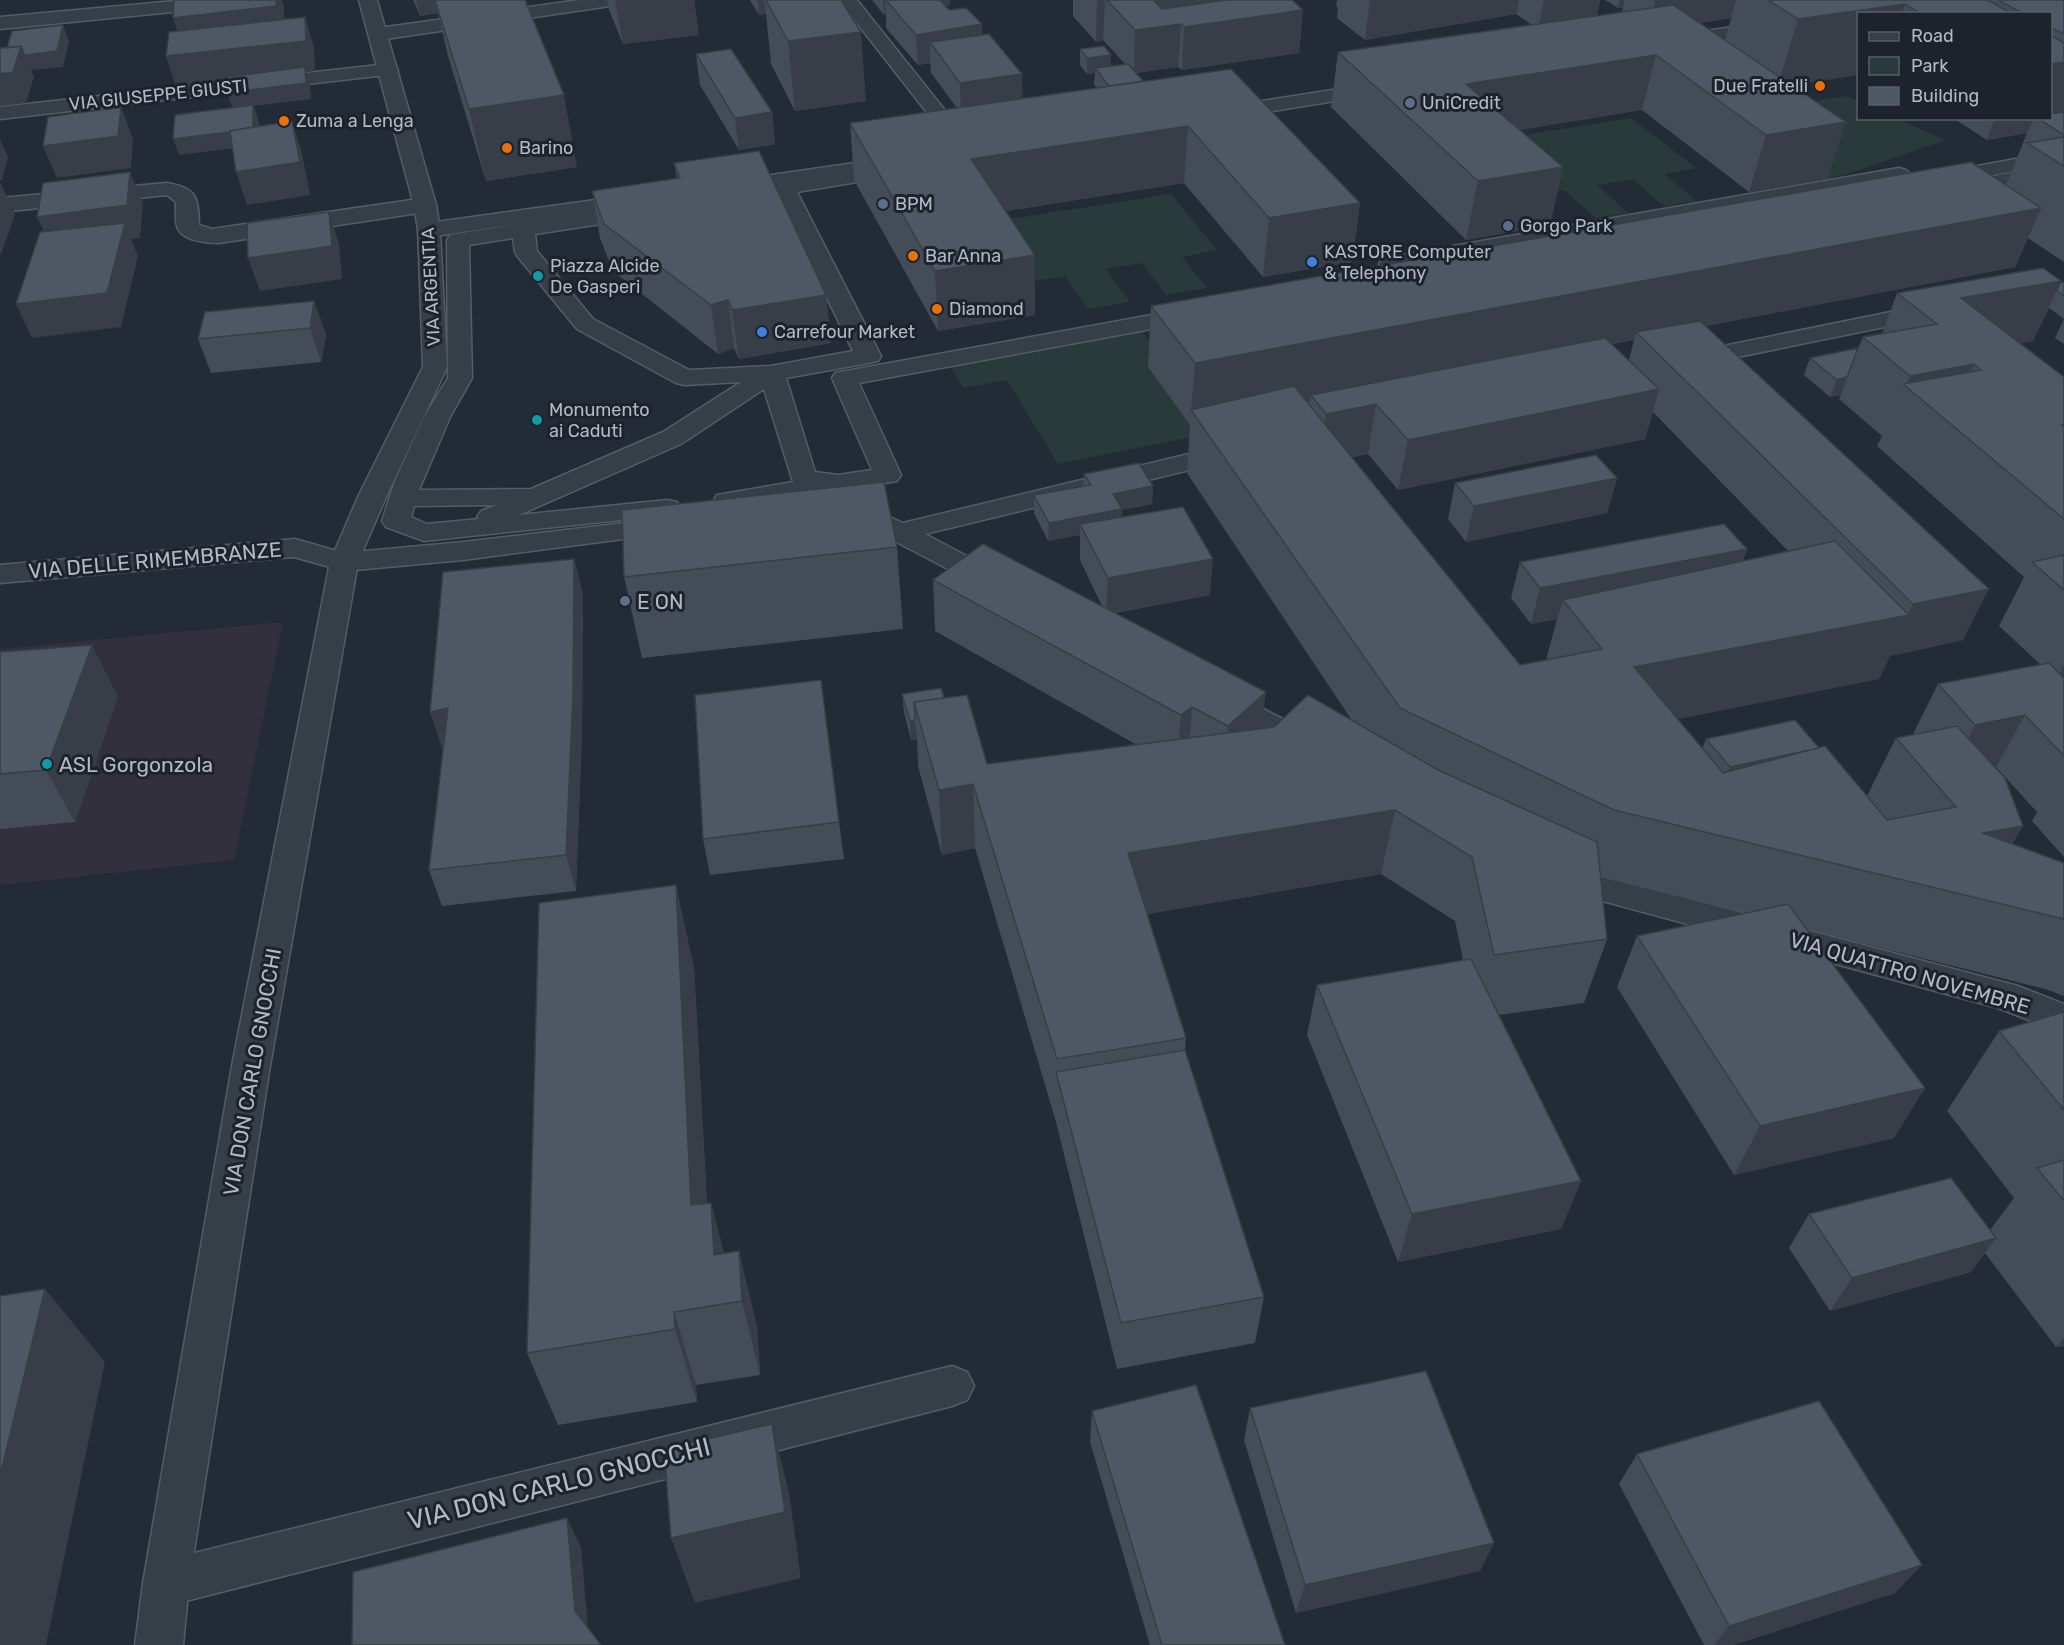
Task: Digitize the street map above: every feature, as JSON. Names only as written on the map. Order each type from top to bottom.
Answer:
[{"type":"street","points":[[0,23],[243,0]]},
{"type":"street","name":"VIA ARGENTIA","points":[[344,562],[372,497],[435,367],[429,230],[379,34],[368,0]]},
{"type":"street","points":[[379,34],[617,0]]},
{"type":"street","points":[[848,0],[977,153],[946,159]]},
{"type":"street","points":[[1659,48],[1788,28]]},
{"type":"street","name":"VIA GIUSEPPE GIUSTI","points":[[0,113],[388,70]]},
{"type":"street","points":[[1202,119],[1401,88]]},
{"type":"street","points":[[1976,154],[2064,142]]},
{"type":"street","points":[[1899,174],[1373,274],[2064,156]]},
{"type":"street","points":[[917,164],[784,188],[713,194],[917,164]]},
{"type":"street","points":[[1981,206],[1955,189],[2064,169]]},
{"type":"street","points":[[784,188],[868,356]]},
{"type":"street","points":[[0,206],[167,189],[177,191],[187,200],[188,227],[193,232],[213,236],[239,234],[424,205]]},
{"type":"street","points":[[429,230],[661,202],[523,230],[458,240],[460,378],[437,417],[408,481],[396,521],[424,533],[698,513],[825,508],[852,511],[889,526],[1023,597]]},
{"type":"street","points":[[344,562],[463,551],[698,513],[840,483],[888,476],[844,378],[1216,303],[868,356],[772,373],[685,378],[585,324],[526,252],[523,230]]},
{"type":"street","points":[[1665,364],[1958,306]]},
{"type":"street","points":[[772,373],[804,479],[840,483]]},
{"type":"street","points":[[465,529],[672,438],[772,373]]},
{"type":"street","points":[[889,526],[1255,447]]},
{"type":"street","points":[[403,498],[539,496]]},
{"type":"street","name":"VIA DELLE RIMEMBRANZE","points":[[0,574],[295,548],[344,562]]},
{"type":"street","name":"VIA DON CARLO GNOCCHI","points":[[159,1645],[166,1583],[251,1066],[344,562]]},
{"type":"street","points":[[1201,690],[1337,761]]},
{"type":"street","name":"VIA QUATTRO NOVEMBRE","points":[[1528,858],[1570,880],[2005,996],[2064,1019]]},
{"type":"street","name":"VIA DON CARLO GNOCCHI","points":[[166,1583],[952,1386]]},
{"type":"shaded area","points":[[283,622],[234,860],[0,885],[0,649]]},
{"type":"green space","points":[[1846,96],[1857,101],[1857,120],[1899,120],[1945,140],[1851,173],[1826,179],[1764,109]]},
{"type":"green space","points":[[1631,118],[1696,168],[1664,174],[1697,201],[1664,206],[1632,179],[1597,185],[1628,213],[1596,218],[1564,190],[1526,196],[1467,144]]},
{"type":"green space","points":[[1171,194],[1217,250],[1182,257],[1207,288],[1166,295],[1142,263],[1106,269],[1130,302],[1088,309],[1065,276],[1028,282],[990,222]]},
{"type":"green space","points":[[1137,325],[1149,341],[1174,337],[1190,425],[1197,436],[1058,464],[1007,380],[963,388],[947,360]]},
{"type":"building","points":[[174,0],[276,0],[276,6],[173,18]]},
{"type":"building","points":[[435,0],[525,0],[564,95],[469,109]]},
{"type":"building","points":[[766,0],[841,0],[861,32],[788,41]]},
{"type":"building","points":[[886,0],[940,0],[949,10],[966,8],[982,24],[916,35]]},
{"type":"building","points":[[1107,0],[1153,0],[1162,9],[1227,0],[1292,0],[1303,10],[1184,27],[1181,24],[1135,30]]},
{"type":"building","points":[[1768,0],[1988,0],[2009,12],[1918,12],[1905,4],[1798,19]]},
{"type":"building","points":[[1998,0],[2063,0],[2064,34],[2052,28],[2052,12],[2020,12]]},
{"type":"building","points":[[1673,5],[1846,122],[1766,135],[1656,55],[1466,84],[1563,167],[1478,181],[1338,52]]},
{"type":"building","points":[[305,17],[306,41],[166,56],[169,32]]},
{"type":"building","points":[[63,25],[57,51],[25,55],[21,46],[7,48],[12,31]]},
{"type":"building","points":[[989,34],[1022,74],[960,83],[930,42]]},
{"type":"building","points":[[2052,36],[2064,43],[2064,62],[2052,64]]},
{"type":"building","points":[[21,46],[13,72],[0,74],[0,48]]},
{"type":"building","points":[[1104,46],[1111,55],[1087,58],[1080,49]]},
{"type":"building","points":[[731,49],[772,112],[735,118],[696,54]]},
{"type":"building","points":[[1128,64],[1143,81],[1109,86],[1095,68]]},
{"type":"building","points":[[305,67],[306,83],[227,93],[227,77]]},
{"type":"building","points":[[1231,69],[1360,203],[1269,218],[1188,126],[971,159],[1035,255],[935,271],[850,123]]},
{"type":"building","points":[[253,105],[253,127],[173,139],[175,115]]},
{"type":"building","points":[[121,107],[118,136],[43,146],[48,117]]},
{"type":"building","points":[[2064,112],[2064,135],[2040,120],[2052,120],[2052,114]]},
{"type":"building","points":[[292,121],[300,162],[236,172],[230,131]]},
{"type":"building","points":[[2064,137],[2064,166],[2027,143]]},
{"type":"building","points":[[759,151],[826,295],[732,310],[728,300],[711,305],[604,224],[592,191],[680,178],[674,163]]},
{"type":"building","points":[[1971,162],[2041,208],[1195,363],[1151,306]]},
{"type":"building","points":[[130,172],[127,205],[37,217],[43,183]]},
{"type":"building","points":[[329,212],[332,246],[248,258],[247,223]]},
{"type":"building","points":[[125,223],[107,293],[16,304],[40,232]]},
{"type":"building","points":[[2043,268],[2061,281],[1961,298],[2064,377],[2064,425],[2062,425],[2064,427],[2064,519],[1903,384],[1981,370],[1974,364],[1910,376],[1863,337],[1937,324],[1897,293]]},
{"type":"building","points":[[2064,282],[2064,296],[2057,290],[2060,283]]},
{"type":"building","points":[[314,301],[310,328],[198,339],[205,312]]},
{"type":"building","points":[[1700,321],[1989,589],[1913,604],[1636,332]]},
{"type":"building","points":[[1605,338],[1659,389],[1408,440],[1376,404],[1326,414],[1311,395]]},
{"type":"building","points":[[1858,348],[1847,377],[1837,380],[1810,358]]},
{"type":"building","points":[[1294,386],[1520,665],[1602,649],[1563,600],[1835,541],[1909,615],[1634,667],[1723,773],[1825,746],[1887,820],[1956,807],[1896,738],[1957,726],[2005,778],[2023,826],[1983,833],[2064,863],[2064,919],[1614,810],[1400,708],[1191,410]]},
{"type":"building","points":[[1596,455],[1617,478],[1474,506],[1455,483]]},
{"type":"building","points":[[1139,463],[1153,486],[1113,494],[1122,509],[1049,523],[1034,495],[1091,485],[1084,474]]},
{"type":"building","points":[[884,482],[897,547],[624,577],[622,510]]},
{"type":"building","points":[[1183,507],[1213,559],[1108,578],[1080,524]]},
{"type":"building","points":[[1724,524],[1747,549],[1540,588],[1520,562]]},
{"type":"building","points":[[983,544],[1266,692],[1228,726],[1192,707],[1181,715],[933,580]]},
{"type":"building","points":[[2064,555],[2064,590],[2032,562]]},
{"type":"building","points":[[574,559],[573,695],[566,855],[429,870],[448,708],[430,712],[443,572]]},
{"type":"building","points":[[92,645],[46,770],[0,774],[0,652]]},
{"type":"building","points":[[2049,663],[2064,678],[2064,756],[2025,715],[1975,725],[1938,684]]},
{"type":"building","points":[[821,680],[839,822],[703,839],[695,695]]},
{"type":"building","points":[[941,688],[944,698],[914,702],[915,720],[910,721],[902,694]]},
{"type":"building","points":[[967,695],[987,764],[1274,727],[1308,695],[1438,770],[1597,842],[1607,939],[1494,955],[1472,857],[1395,810],[1128,853],[1186,1038],[1057,1059],[973,784],[939,790],[914,702]]},
{"type":"building","points":[[1795,720],[1819,748],[1730,767],[1706,739]]},
{"type":"building","points":[[676,885],[691,1205],[711,1203],[714,1255],[739,1251],[742,1301],[674,1312],[675,1329],[527,1353],[539,903]]},
{"type":"building","points":[[1788,904],[1925,1088],[1760,1126],[1637,936]]},
{"type":"building","points":[[1471,959],[1581,1181],[1412,1214],[1317,985]]},
{"type":"building","points":[[2064,1012],[2064,1110],[1999,1031]]},
{"type":"building","points":[[1185,1050],[1264,1297],[1121,1323],[1056,1072]]},
{"type":"building","points":[[2064,1160],[2064,1201],[2037,1168]]},
{"type":"building","points":[[1951,1178],[1996,1238],[1852,1278],[1809,1214]]},
{"type":"building","points":[[45,1289],[0,1476],[0,1296]]},
{"type":"building","points":[[1426,1371],[1494,1543],[1305,1585],[1250,1408]]},
{"type":"building","points":[[1196,1385],[1285,1645],[1162,1645],[1092,1411]]},
{"type":"building","points":[[1819,1401],[1922,1565],[1729,1626],[1637,1454]]},
{"type":"building","points":[[772,1424],[785,1512],[671,1538],[664,1449]]},
{"type":"building","points":[[567,1518],[575,1611],[601,1645],[352,1645],[353,1572]]},
{"type":"place","name":"Due Fratelli","points":[[1820,86]]},
{"type":"place","name":"UniCredit","points":[[1410,103]]},
{"type":"place","name":"Zuma a Lenga","points":[[284,121]]},
{"type":"place","name":"Barino","points":[[507,148]]},
{"type":"place","name":"BPM","points":[[883,204]]},
{"type":"place","name":"Gorgo Park","points":[[1508,226]]},
{"type":"place","name":"Bar Anna","points":[[913,256]]},
{"type":"place","name":"KASTORE Computer & Telephony","points":[[1312,262]]},
{"type":"place","name":"Piazza Alcide De Gasperi","points":[[538,276]]},
{"type":"place","name":"Diamond","points":[[937,309]]},
{"type":"place","name":"Carrefour Market","points":[[762,332]]},
{"type":"place","name":"Monumento ai Caduti","points":[[537,420]]},
{"type":"place","name":"E ON","points":[[625,601]]},
{"type":"place","name":"ASL Gorgonzola","points":[[47,764]]}]
